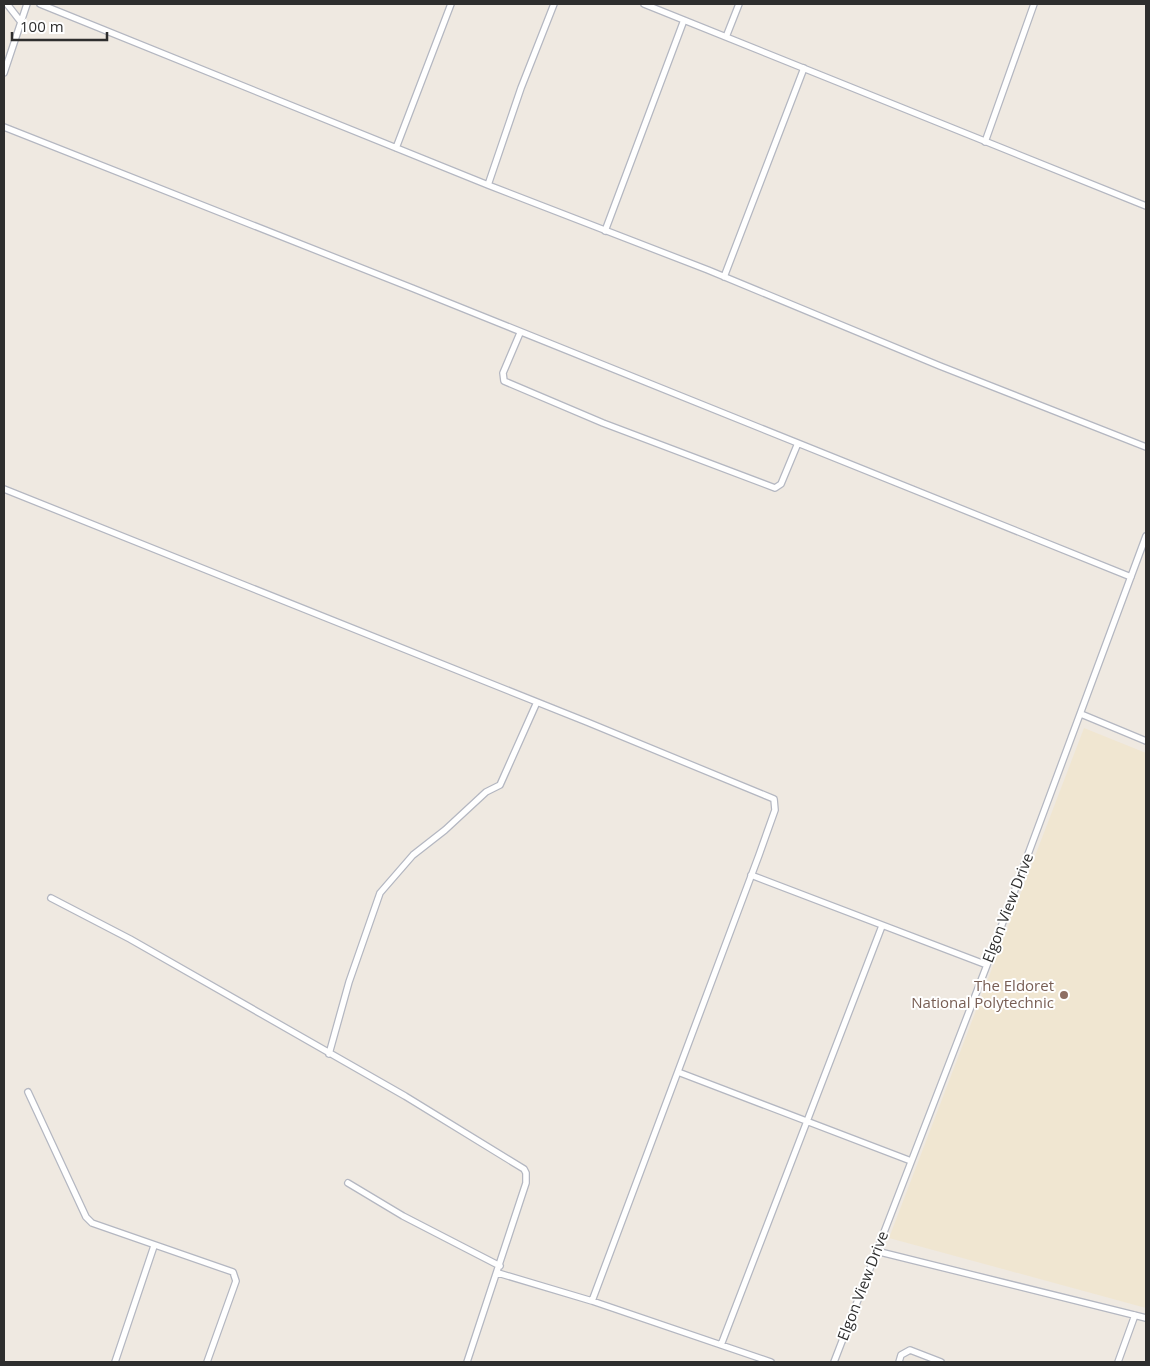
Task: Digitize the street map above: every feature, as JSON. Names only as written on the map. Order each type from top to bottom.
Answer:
[{"type":"street","points":[[7,4],[21,22]]},
{"type":"street","points":[[4,73],[27,4]]},
{"type":"street","points":[[40,4],[1146,447]]},
{"type":"street","points":[[396,148],[451,4]]},
{"type":"street","points":[[488,185],[521,88],[554,4]]},
{"type":"street","points":[[644,4],[1146,206]]},
{"type":"street","points":[[726,37],[739,4]]},
{"type":"street","points":[[985,142],[1034,4]]},
{"type":"street","points":[[605,231],[684,20]]},
{"type":"street","points":[[724,277],[804,68]]},
{"type":"street","points":[[4,127],[1132,577]]},
{"type":"street","points":[[520,333],[503,372],[504,381],[603,423],[776,488],[780,484],[798,443]]},
{"type":"street","points":[[4,489],[774,799],[775,810],[592,1301]]},
{"type":"street","name":"Elgon View Drive","points":[[834,1362],[987,965],[1146,536]]},
{"type":"street","points":[[329,1054],[349,982],[380,893],[412,855],[445,830],[486,792],[500,785],[537,702]]},
{"type":"street","points":[[1081,714],[1146,741]]},
{"type":"street","points":[[751,875],[987,965]]},
{"type":"street","points":[[51,898],[130,939],[456,1126],[524,1170],[526,1173],[526,1183],[468,1362]]},
{"type":"street","points":[[722,1345],[882,926]]},
{"type":"street","points":[[678,1072],[911,1161]]},
{"type":"street","points":[[28,1092],[86,1217],[102,1228],[235,1274],[236,1281],[206,1362]]},
{"type":"street","points":[[348,1183],[499,1270],[771,1362]]},
{"type":"street","points":[[115,1362],[154,1246]]},
{"type":"street","points":[[876,1251],[1146,1318]]},
{"type":"street","points":[[1118,1362],[1135,1315]]},
{"type":"street","points":[[898,1362],[901,1355],[910,1350],[941,1362]]},
{"type":"shaded area","name":"The Eldoret National Polytechnic","points":[[1084,728],[1146,753],[1146,1308],[889,1238]]},
{"type":"place","name":"The Eldoret National Polytechnic","points":[[1064,995]]}]
